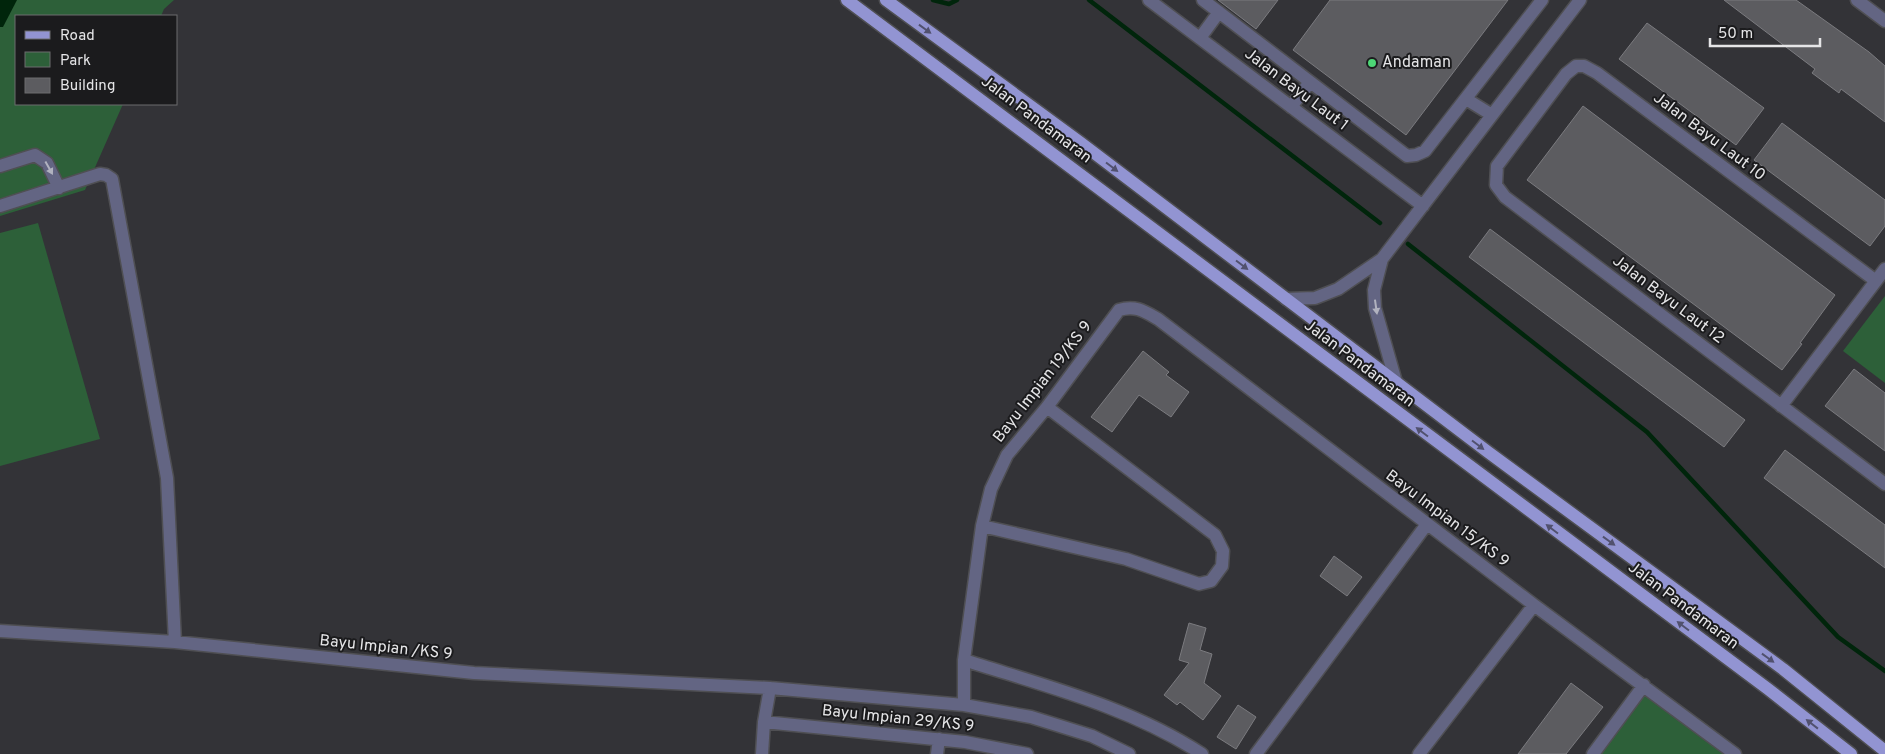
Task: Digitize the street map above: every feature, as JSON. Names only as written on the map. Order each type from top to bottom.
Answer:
[{"type":"main road","name":"Jalan Pandamaran","points":[[847,0],[1768,689],[1851,754]]},
{"type":"main road","name":"Jalan Pandamaran","points":[[886,0],[1081,144],[1396,382],[1784,669],[1885,751]]},
{"type":"street","name":"Jalan Bayu Laut 1","points":[[1149,0],[1423,206]]},
{"type":"street","points":[[1203,0],[1407,156],[1425,151],[1542,0]]},
{"type":"street","points":[[1286,299],[1315,298],[1338,289],[1382,259],[1580,0]]},
{"type":"street","points":[[1857,0],[1885,21]]},
{"type":"street","points":[[1200,38],[1219,12]]},
{"type":"street","name":"Jalan Bayu Laut 10","points":[[1532,120],[1566,74],[1576,66],[1584,66],[1597,73],[1876,281]]},
{"type":"street","points":[[1292,107],[1310,82]]},
{"type":"street","points":[[1466,99],[1492,115]]},
{"type":"street","name":"Jalan Bayu Laut 12","points":[[1532,120],[1498,166],[1496,185],[1505,197],[1885,484]]},
{"type":"street","points":[[0,166],[36,155],[47,163],[59,188]]},
{"type":"street","points":[[0,206],[100,174],[112,179],[167,478],[175,642]]},
{"type":"street","points":[[1382,259],[1374,290],[1375,308],[1396,382]]},
{"type":"street","points":[[1781,406],[1885,269]]},
{"type":"street","name":"Bayu Impian 19/KS 9","points":[[964,705],[964,660],[982,526],[991,489],[1007,455],[1047,407],[1119,310],[1129,307],[1141,309]]},
{"type":"street","name":"Bayu Impian 15/KS 9","points":[[1141,309],[1158,319],[1534,605],[1735,754]]},
{"type":"street","points":[[982,526],[1126,559],[1199,584],[1211,581],[1222,566],[1223,551],[1215,535],[1047,407]]},
{"type":"street","points":[[1256,754],[1427,524]]},
{"type":"street","points":[[1419,754],[1534,605]]},
{"type":"street","name":"Bayu Impian /KS 9","points":[[0,631],[175,642],[474,673],[770,688],[964,705],[1031,717],[1092,736],[1128,754]]},
{"type":"street","points":[[964,660],[1110,707],[1176,737],[1202,754]]},
{"type":"street","points":[[1593,754],[1644,685]]},
{"type":"street","points":[[762,754],[764,722],[770,688]]},
{"type":"street","name":"Bayu Impian 29/KS 9","points":[[764,722],[984,744],[1027,754]]},
{"type":"street","points":[[937,754],[939,739]]},
{"type":"green space","points":[[0,0],[174,0],[164,9],[161,15],[15,15],[15,105],[123,105],[85,190],[0,216]]},
{"type":"green space","points":[[38,223],[100,439],[0,466],[0,233]]},
{"type":"green space","points":[[1885,296],[1885,383],[1843,351]]},
{"type":"green space","points":[[1644,685],[1735,754],[1593,754]]},
{"type":"shaded area","points":[[0,0],[17,0],[3,27],[0,27]]},
{"type":"building","points":[[1218,0],[1278,0],[1256,29]]},
{"type":"building","points":[[1330,0],[1508,0],[1406,135],[1293,50]]},
{"type":"building","points":[[1724,0],[1796,0],[1869,52],[1885,66],[1885,122],[1841,89],[1839,93],[1812,73],[1815,69]]},
{"type":"building","points":[[1647,23],[1764,108],[1736,145],[1619,59]]},
{"type":"building","points":[[1583,106],[1835,295],[1782,370],[1527,180]]},
{"type":"building","points":[[1782,123],[1885,200],[1885,226],[1870,246],[1754,160]]},
{"type":"building","points":[[1490,229],[1745,420],[1724,447],[1469,257]]},
{"type":"building","points":[[1143,351],[1169,372],[1166,375],[1189,392],[1171,417],[1139,395],[1112,432],[1091,417]]},
{"type":"building","points":[[1854,369],[1885,393],[1885,451],[1825,406]]},
{"type":"building","points":[[1785,450],[1885,525],[1885,568],[1764,478]]},
{"type":"building","points":[[1334,556],[1362,577],[1347,596],[1320,576]]},
{"type":"building","points":[[1189,623],[1206,628],[1200,650],[1212,654],[1204,683],[1221,696],[1203,720],[1180,702],[1177,705],[1164,695],[1189,663],[1179,660]]},
{"type":"building","points":[[1571,683],[1603,707],[1566,754],[1518,754]]},
{"type":"building","points":[[1238,705],[1256,717],[1236,749],[1217,737]]},
{"type":"waterway","points":[[933,0],[949,4],[957,0]]},
{"type":"waterway","points":[[1089,0],[1380,223]]},
{"type":"waterway","points":[[1408,244],[1647,432],[1838,637],[1885,671]]},
{"type":"place","name":"Andaman","points":[[1372,63]]}]
